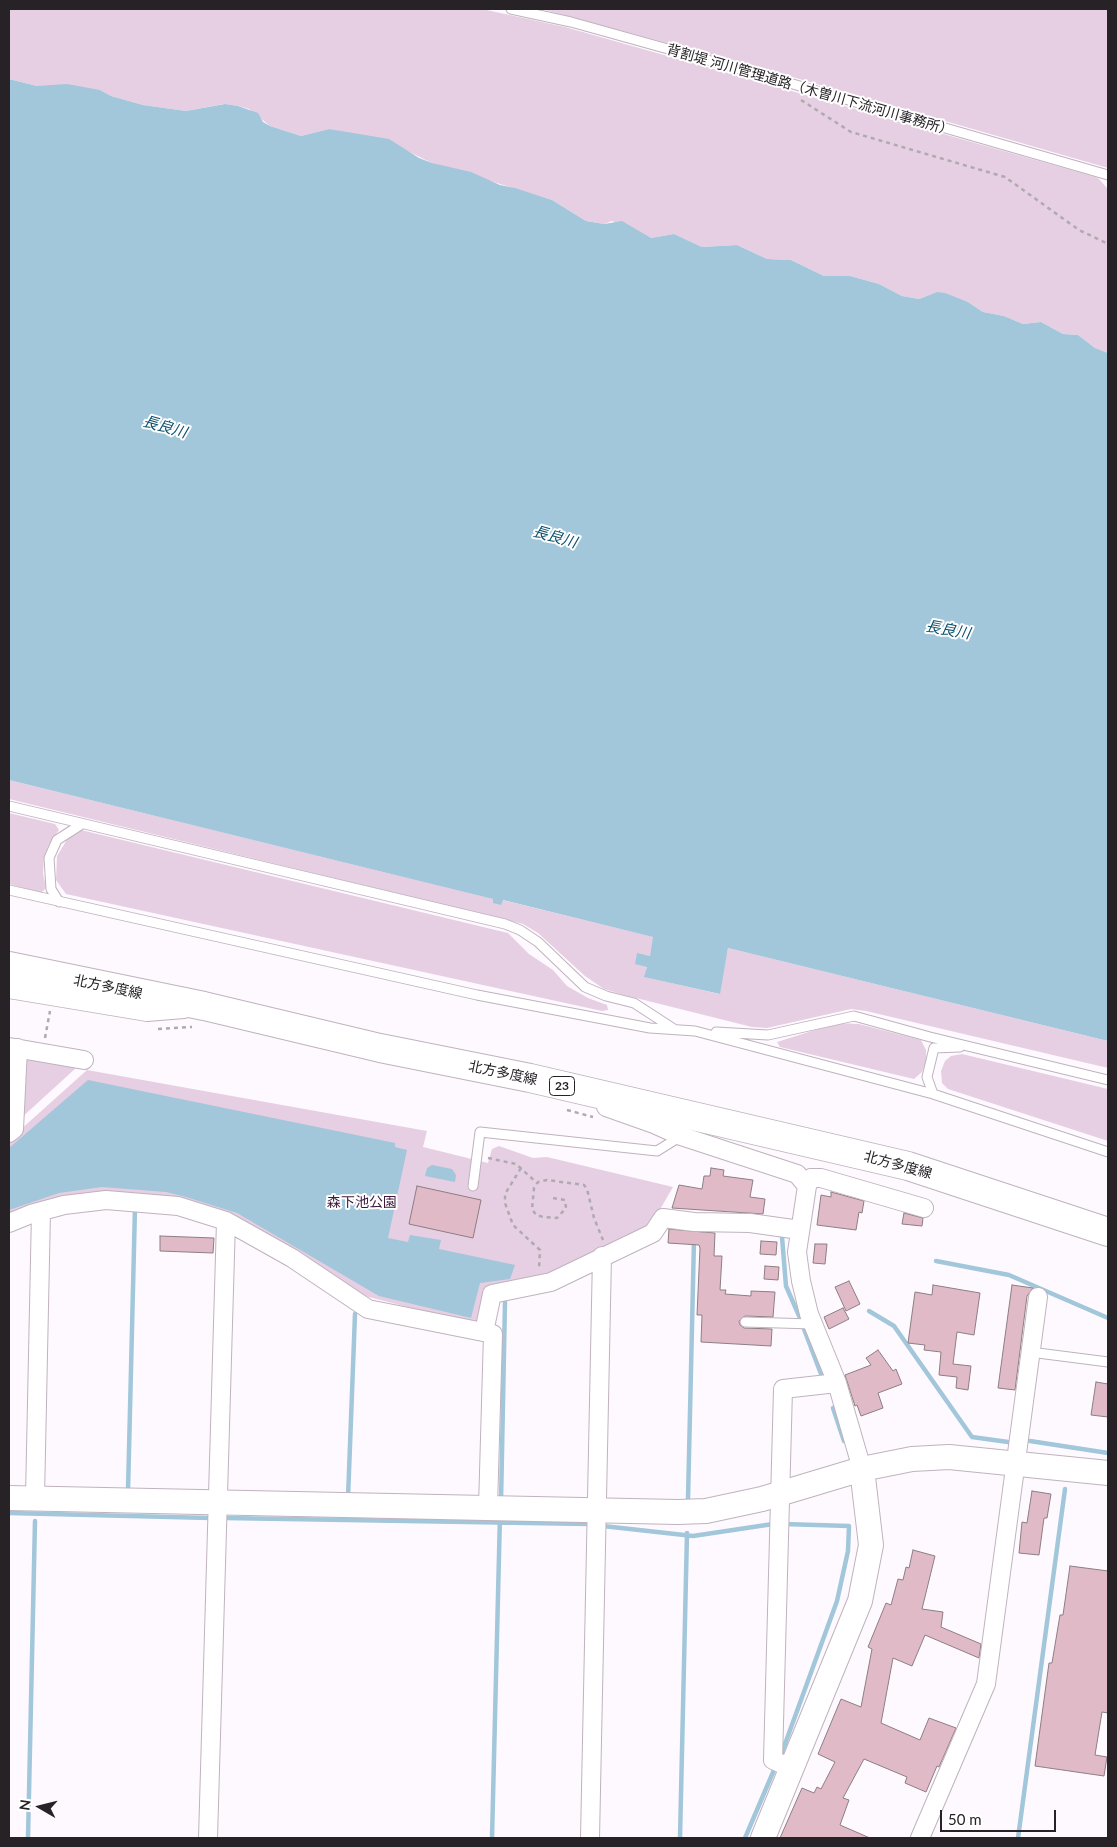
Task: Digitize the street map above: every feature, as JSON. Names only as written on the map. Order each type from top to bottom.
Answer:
[{"type":"main road","name":"北方多度線","points":[[9,966],[204,1006],[380,1048],[530,1078],[908,1166],[1108,1232]]},
{"type":"street","points":[[9,989],[147,1012],[204,1006]]},
{"type":"street","points":[[9,1133],[14,1129],[13,1048],[84,1060]]},
{"type":"street","points":[[530,1078],[575,1097],[654,1124],[681,1136],[797,1174],[807,1186]]},
{"type":"street","points":[[763,1838],[860,1601],[871,1544],[862,1469],[837,1383],[813,1324],[801,1281],[797,1252],[807,1186],[811,1178],[821,1178],[924,1208]]},
{"type":"street","points":[[9,1222],[64,1205],[106,1200],[137,1201],[178,1206],[226,1221],[292,1258],[368,1309],[493,1334],[495,1508]]},
{"type":"street","points":[[35,1498],[41,1211]]},
{"type":"street","points":[[484,1332],[492,1294],[551,1282],[652,1233],[664,1218],[694,1222],[750,1223],[800,1230]]},
{"type":"street","points":[[208,1838],[216,1503],[226,1221]]},
{"type":"street","points":[[590,1838],[605,1255]]},
{"type":"street","points":[[920,1838],[986,1684],[1038,1297]]},
{"type":"street","points":[[793,1768],[774,1760],[783,1389],[837,1383]]},
{"type":"street","points":[[9,1498],[495,1508],[597,1512],[706,1512],[780,1494],[862,1469],[912,1459],[949,1457],[1108,1473]]},
{"type":"lane","name":"背割堤 河川管理道路（木曽川下流河川事務所）","points":[[511,9],[571,22],[1108,175]]},
{"type":"lane","points":[[9,806],[505,924],[520,930],[538,942],[585,987],[606,996],[634,1003],[675,1029]]},
{"type":"lane","points":[[59,902],[51,889],[49,858],[57,840],[82,824]]},
{"type":"lane","points":[[9,890],[477,994],[650,1028],[768,1035],[854,1016],[1108,1080]]},
{"type":"lane","points":[[695,1031],[933,1094],[1108,1152]]},
{"type":"lane","points":[[933,1094],[927,1077],[934,1048],[973,1047]]},
{"type":"lane","points":[[473,1186],[480,1132],[657,1151],[681,1136]]},
{"type":"lane","points":[[745,1322],[813,1324]]},
{"type":"lane","points":[[1030,1352],[1108,1362]]},
{"type":"path","points":[[796,97],[851,132],[1005,177],[1078,230],[1108,244]]},
{"type":"path","points":[[42,1052],[51,1005]]},
{"type":"path","points":[[477,1155],[516,1164],[537,1184]]},
{"type":"path","points":[[521,1168],[505,1194],[504,1203],[514,1224],[540,1250],[539,1284]]},
{"type":"path","points":[[537,1184],[547,1180],[584,1185],[587,1189],[605,1255]]},
{"type":"path","points":[[537,1184],[532,1202],[532,1210],[536,1214],[557,1218],[566,1208],[565,1200],[553,1198]]},
{"type":"green space","points":[[9,9],[482,9],[565,27],[1092,176],[1098,178],[1108,189],[1108,353],[1095,348],[1078,335],[1063,334],[1041,322],[1023,324],[1004,316],[983,312],[968,302],[937,292],[919,299],[902,296],[879,284],[850,276],[824,276],[791,260],[767,259],[737,245],[702,247],[674,234],[651,238],[612,221],[604,224],[586,221],[552,200],[432,163],[405,150],[347,133],[329,129],[301,136],[270,126],[249,109],[238,106],[224,104],[186,111],[143,105],[111,96],[100,90],[37,86],[9,79]]},
{"type":"green space","points":[[541,9],[1108,9],[1108,168],[775,72]]},
{"type":"green space","points":[[9,780],[494,899],[493,902],[502,900],[654,937],[650,956],[637,954],[647,966],[645,977],[719,994],[728,948],[1108,1041],[1108,1068],[866,1011],[851,1009],[767,1028],[752,1027],[624,995],[604,989],[585,976],[538,933],[523,924],[9,799]]},
{"type":"green space","points":[[9,813],[55,824],[59,830],[49,844],[44,857],[43,873],[46,888],[41,893],[9,884]]},
{"type":"green space","points":[[81,830],[508,933],[529,954],[553,970],[567,986],[588,998],[607,1005],[608,1010],[602,1011],[66,894],[56,880],[57,856],[68,838]]},
{"type":"green space","points":[[837,1023],[859,1024],[921,1040],[926,1050],[926,1061],[922,1072],[914,1079],[780,1047],[777,1042]]},
{"type":"green space","points":[[962,1054],[1108,1089],[1108,1141],[948,1089],[942,1083],[941,1071],[945,1061],[951,1056]]},
{"type":"green space","points":[[21,1058],[76,1068],[19,1120]]},
{"type":"green space","name":"森下池公園","points":[[87,1070],[427,1131],[423,1147],[488,1163],[492,1149],[499,1146],[533,1158],[547,1157],[673,1187],[650,1227],[550,1278],[485,1289],[477,1325],[365,1296],[273,1241],[143,1197],[9,1216],[9,1140]]},
{"type":"water","name":"長良川","points":[[9,79],[37,86],[67,84],[100,90],[111,96],[143,105],[186,111],[225,104],[238,106],[258,113],[263,122],[270,126],[301,136],[329,129],[389,139],[419,158],[432,163],[471,172],[500,185],[552,200],[586,221],[604,224],[622,221],[651,238],[674,234],[702,247],[737,245],[767,259],[791,260],[824,276],[850,276],[879,284],[902,296],[919,299],[937,292],[945,293],[968,302],[983,312],[1004,316],[1023,324],[1041,322],[1063,334],[1078,335],[1095,348],[1108,353],[1108,1041],[728,948],[720,994],[644,977],[647,967],[635,964],[637,953],[650,956],[653,937],[503,900],[501,905],[493,903],[493,899],[9,780]]},
{"type":"water","points":[[88,1080],[395,1143],[395,1147],[407,1150],[388,1238],[408,1242],[410,1235],[441,1240],[439,1249],[515,1265],[510,1279],[480,1283],[471,1318],[379,1296],[237,1213],[166,1192],[102,1187],[59,1193],[9,1210],[9,1148]]},
{"type":"water","points":[[432,1165],[452,1169],[456,1175],[455,1182],[425,1176],[427,1168]]},
{"type":"building","points":[[711,1168],[724,1170],[723,1176],[753,1180],[750,1197],[765,1199],[763,1214],[672,1208],[679,1185],[702,1189],[704,1176],[710,1176]]},
{"type":"building","points":[[417,1186],[481,1200],[473,1238],[409,1224]]},
{"type":"building","points":[[831,1192],[864,1201],[862,1213],[859,1212],[856,1230],[817,1225],[821,1195],[831,1197]]},
{"type":"building","points":[[904,1213],[923,1218],[922,1226],[902,1224]]},
{"type":"building","points":[[669,1229],[715,1233],[714,1256],[722,1256],[720,1290],[726,1290],[725,1294],[751,1296],[751,1291],[775,1292],[773,1317],[745,1316],[739,1321],[740,1325],[744,1328],[772,1329],[771,1346],[701,1342],[702,1315],[697,1315],[700,1248],[699,1245],[668,1243]]},
{"type":"building","points":[[160,1236],[214,1238],[213,1253],[160,1251]]},
{"type":"building","points":[[761,1241],[777,1242],[776,1255],[760,1254]]},
{"type":"building","points":[[815,1244],[827,1244],[825,1264],[813,1263]]},
{"type":"building","points":[[765,1266],[779,1267],[778,1280],[764,1279]]},
{"type":"building","points":[[849,1281],[860,1304],[846,1311],[835,1287]]},
{"type":"building","points":[[933,1285],[980,1293],[974,1335],[957,1332],[953,1364],[971,1366],[968,1390],[956,1388],[957,1377],[939,1375],[941,1352],[924,1350],[925,1345],[908,1343],[915,1292],[932,1295]]},
{"type":"building","points":[[1012,1285],[1033,1288],[1027,1296],[1015,1390],[998,1388]]},
{"type":"building","points":[[843,1308],[849,1319],[829,1329],[824,1317]]},
{"type":"building","points":[[878,1350],[893,1371],[896,1369],[902,1384],[878,1393],[883,1408],[861,1416],[857,1405],[855,1406],[845,1375],[871,1365],[866,1358]]},
{"type":"building","points":[[1096,1382],[1108,1384],[1108,1417],[1091,1415]]},
{"type":"building","points":[[1032,1491],[1051,1494],[1047,1518],[1044,1518],[1039,1555],[1019,1553],[1022,1522],[1027,1523]]},
{"type":"building","points":[[913,1550],[935,1556],[922,1609],[943,1612],[941,1627],[981,1644],[979,1658],[925,1635],[912,1666],[893,1658],[881,1723],[920,1740],[929,1718],[956,1728],[939,1767],[937,1766],[926,1792],[905,1783],[907,1777],[864,1759],[843,1798],[849,1800],[840,1825],[870,1838],[780,1838],[802,1788],[814,1793],[817,1787],[821,1789],[835,1762],[818,1754],[841,1699],[861,1707],[872,1649],[868,1647],[886,1603],[891,1605],[898,1579],[903,1580],[906,1567],[909,1568]]},
{"type":"building","points":[[1070,1566],[1108,1571],[1108,1713],[1102,1712],[1095,1755],[1107,1757],[1104,1776],[1035,1766],[1049,1663],[1052,1663],[1060,1615],[1063,1615]]},
{"type":"waterway","points":[[128,1491],[135,1207]]},
{"type":"waterway","points":[[782,1237],[786,1286],[800,1318]]},
{"type":"waterway","points":[[688,1499],[694,1240]]},
{"type":"waterway","points":[[936,1261],[1009,1275],[1108,1318]]},
{"type":"waterway","points":[[501,1502],[505,1302]]},
{"type":"waterway","points":[[869,1311],[894,1326],[972,1437],[1008,1442]]},
{"type":"waterway","points":[[348,1498],[355,1314]]},
{"type":"waterway","points":[[804,1329],[821,1374]]},
{"type":"waterway","points":[[833,1408],[844,1441]]},
{"type":"waterway","points":[[1030,1441],[1108,1453]]},
{"type":"waterway","points":[[1018,1838],[1065,1489]]},
{"type":"waterway","points":[[9,1513],[211,1518]]},
{"type":"waterway","points":[[492,1838],[500,1515]]},
{"type":"waterway","points":[[225,1518],[589,1524]]},
{"type":"waterway","points":[[28,1838],[35,1521]]},
{"type":"waterway","points":[[603,1526],[693,1536],[773,1524]]},
{"type":"waterway","points":[[781,1755],[837,1601],[848,1551],[849,1526],[783,1524]]},
{"type":"waterway","points":[[680,1838],[687,1533]]},
{"type":"waterway","points":[[745,1838],[774,1770]]}]
